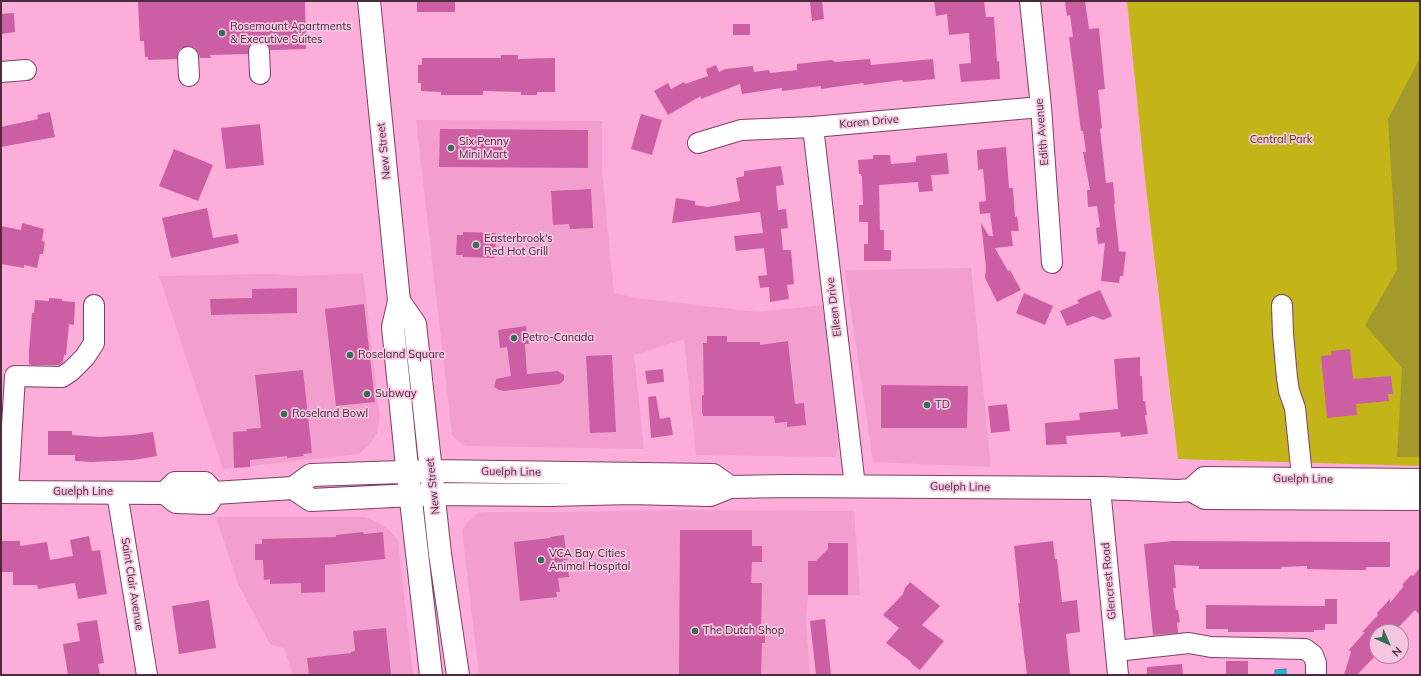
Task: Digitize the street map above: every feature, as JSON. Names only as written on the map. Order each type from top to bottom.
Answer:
[{"type":"main road","name":"New Street","points":[[369,1],[399,301],[393,327],[410,494],[431,675]]},
{"type":"main road","name":"New Street","points":[[399,301],[415,324],[440,554],[458,675]]},
{"type":"main road","name":"Guelph Line","points":[[4,492],[165,493],[175,483],[205,483],[214,493],[293,488],[311,475],[432,471],[713,475],[730,487]]},
{"type":"main road","name":"Guelph Line","points":[[293,488],[311,500],[410,494],[551,494],[630,492],[710,495],[730,487],[855,486],[1100,488],[1178,492],[1191,490],[1204,478],[1303,488],[1352,499],[1420,499]]},
{"type":"main road","name":"Guelph Line","points":[[1303,488],[1420,480]]},
{"type":"street","name":"Edith Avenue","points":[[1030,1],[1041,107],[1052,263]]},
{"type":"street","points":[[259,51],[260,74]]},
{"type":"street","points":[[1,72],[26,70]]},
{"type":"street","name":"Karen Drive","points":[[698,143],[741,130],[813,127],[1041,107]]},
{"type":"street","name":"Eileen Drive","points":[[813,127],[855,486]]},
{"type":"street","points":[[4,492],[15,376],[62,377],[71,371],[85,357],[94,343],[94,305]]},
{"type":"street","points":[[1282,305],[1287,378],[1289,391],[1295,408],[1303,488]]},
{"type":"street","name":"Glencrest Road","points":[[1100,488],[1125,650],[1118,675]]},
{"type":"street","name":"Saint Clair Avenue","points":[[117,493],[146,675]]},
{"type":"street","points":[[1125,650],[1189,643],[1211,648],[1305,649],[1313,655],[1316,662],[1316,675]]},
{"type":"street","points":[[1125,650],[1154,660],[1194,656]]},
{"type":"shaded area","points":[[1420,58],[1420,457],[1397,457],[1402,368],[1365,325],[1397,270],[1388,119]]},
{"type":"shaded area","points":[[416,120],[602,121],[602,171],[614,293],[636,298],[758,312],[823,305],[839,449],[834,457],[696,455],[684,339],[634,355],[644,449],[467,446],[459,442],[452,435]]},
{"type":"shaded area","points":[[971,268],[991,467],[873,462],[845,270]]},
{"type":"shaded area","points":[[363,273],[380,419],[377,433],[369,445],[359,454],[223,469],[159,276],[272,274],[299,276]]},
{"type":"shaded area","points":[[685,510],[854,511],[860,595],[808,595],[806,621],[810,675],[479,675],[462,530],[478,513]]},
{"type":"shaded area","points":[[216,517],[365,517],[377,522],[389,530],[398,541],[413,675],[293,675],[284,648],[270,644],[239,586]]},
{"type":"green space","name":"Central Park","points":[[1127,1],[1420,1],[1420,466],[1178,459],[1145,178]]},
{"type":"water","points":[[1286,669],[1286,675],[1275,675],[1275,670]]},
{"type":"building","name":"Rosemount Apartments & Executive Suites","points":[[138,1],[305,1],[306,49],[270,50],[265,41],[258,40],[249,45],[248,54],[210,55],[211,58],[200,58],[197,50],[193,47],[187,46],[178,51],[177,59],[148,60],[148,57],[145,57],[144,41],[140,41]]},
{"type":"building","points":[[417,1],[455,1],[455,12],[417,12]]},
{"type":"building","points":[[822,1],[824,19],[812,21],[810,2]]},
{"type":"building","points":[[934,1],[984,1],[986,17],[994,17],[997,61],[999,61],[1000,79],[961,82],[959,64],[971,63],[969,33],[949,35],[947,14],[936,16]]},
{"type":"building","points":[[1065,1],[1085,1],[1089,29],[1099,28],[1105,89],[1098,90],[1102,128],[1100,129],[1106,183],[1113,182],[1119,251],[1126,252],[1123,276],[1120,276],[1119,283],[1101,281],[1105,243],[1098,244],[1096,228],[1100,227],[1097,206],[1088,207],[1087,190],[1090,190],[1083,152],[1086,152],[1083,131],[1081,131],[1069,37],[1073,37],[1070,15],[1067,16]]},
{"type":"building","points":[[14,13],[15,32],[1,34],[1,14]]},
{"type":"building","points":[[733,24],[750,24],[750,35],[733,35]]},
{"type":"building","points":[[501,55],[518,55],[518,59],[555,58],[555,92],[537,92],[537,95],[521,95],[521,92],[483,91],[483,95],[441,95],[441,92],[421,91],[421,83],[418,83],[418,65],[422,65],[422,58],[501,58]]},
{"type":"building","points":[[870,59],[871,65],[933,59],[935,79],[903,82],[902,80],[864,85],[863,83],[821,89],[821,86],[782,91],[782,88],[742,94],[740,84],[701,99],[701,96],[668,115],[654,91],[668,83],[671,89],[684,82],[685,84],[708,76],[706,69],[716,65],[719,72],[725,69],[753,66],[754,72],[769,70],[770,73],[797,70],[797,64],[832,60],[835,62]]},
{"type":"building","points":[[50,112],[55,137],[1,147],[1,127],[38,119],[37,115]]},
{"type":"building","points":[[641,114],[662,120],[652,155],[631,149]]},
{"type":"building","points":[[260,124],[264,165],[226,169],[221,128]]},
{"type":"building","points":[[440,129],[588,130],[588,168],[439,167]]},
{"type":"building","points":[[1006,147],[1009,188],[1013,188],[1015,217],[1017,216],[1019,231],[1011,231],[1013,246],[995,248],[1021,290],[997,302],[985,278],[986,267],[981,223],[989,236],[993,236],[990,213],[980,214],[979,202],[986,201],[983,169],[978,170],[977,150]]},
{"type":"building","points":[[174,149],[213,165],[198,201],[159,186]]},
{"type":"building","points":[[947,153],[949,174],[931,175],[933,191],[919,192],[918,182],[879,185],[880,230],[884,230],[884,250],[891,250],[891,261],[864,261],[864,244],[868,244],[868,222],[859,222],[859,205],[863,205],[862,176],[859,174],[858,160],[873,159],[873,155],[890,155],[891,164],[916,162],[916,156]]},
{"type":"building","points":[[781,166],[784,185],[776,186],[778,210],[786,209],[788,228],[781,229],[783,250],[791,250],[794,284],[787,285],[789,299],[770,302],[769,287],[760,288],[758,276],[767,275],[764,248],[736,251],[734,236],[763,233],[760,212],[672,223],[676,198],[695,201],[695,205],[708,207],[740,201],[736,178],[744,176],[744,171]]},
{"type":"building","points":[[591,189],[593,228],[570,229],[569,224],[553,225],[551,191]]},
{"type":"building","points":[[207,208],[213,238],[237,234],[239,243],[171,258],[162,218]]},
{"type":"building","points":[[22,223],[44,229],[42,241],[45,242],[43,254],[40,254],[37,268],[24,265],[24,268],[1,264],[1,226],[21,230]]},
{"type":"building","name":"Easterbrook's Red Hot Grill","points":[[463,232],[496,233],[495,258],[463,257],[463,255],[456,255],[457,235],[463,235]]},
{"type":"building","points":[[297,288],[297,313],[211,315],[210,299],[252,298],[252,289]]},
{"type":"building","points":[[1100,290],[1112,316],[1103,320],[1093,316],[1067,326],[1060,311],[1079,303],[1077,300]]},
{"type":"building","points":[[1024,293],[1053,306],[1045,325],[1016,313]]},
{"type":"building","points":[[49,298],[75,302],[74,325],[69,324],[66,355],[64,355],[63,362],[59,365],[31,365],[29,364],[29,351],[32,313],[34,313],[35,300],[49,301]]},
{"type":"building","name":"Roseland Square","points":[[364,304],[375,402],[336,406],[325,309]]},
{"type":"building","points":[[526,326],[529,344],[525,344],[527,374],[558,371],[564,375],[564,380],[560,384],[504,391],[499,390],[494,387],[496,379],[511,376],[507,347],[500,348],[498,330]]},
{"type":"building","points":[[707,336],[727,336],[727,342],[760,342],[760,345],[788,341],[795,404],[804,403],[806,425],[787,427],[787,422],[775,423],[774,416],[703,416],[703,343],[707,343]]},
{"type":"building","points":[[1350,349],[1353,379],[1391,376],[1393,394],[1388,394],[1389,401],[1356,404],[1357,415],[1327,418],[1321,356],[1332,355],[1331,351]]},
{"type":"building","points":[[612,355],[616,432],[590,433],[586,356]]},
{"type":"building","points":[[1140,357],[1140,376],[1142,376],[1143,401],[1145,401],[1147,415],[1145,415],[1148,434],[1121,437],[1120,432],[1066,436],[1067,444],[1046,445],[1045,423],[1080,420],[1079,413],[1118,409],[1114,359]]},
{"type":"building","points":[[663,369],[664,382],[647,384],[645,371]]},
{"type":"building","name":"Roseland Bowl","points":[[303,370],[312,453],[303,454],[304,456],[287,458],[287,456],[250,460],[250,467],[234,468],[233,432],[261,428],[255,375]]},
{"type":"building","points":[[881,385],[968,386],[967,428],[881,428]]},
{"type":"building","points":[[656,396],[660,419],[670,417],[673,435],[651,438],[648,397]]},
{"type":"building","points":[[1007,404],[1010,431],[991,433],[988,406]]},
{"type":"building","points":[[48,431],[72,431],[72,435],[100,437],[153,432],[157,456],[134,460],[92,462],[75,461],[75,455],[48,455]]},
{"type":"building","points":[[680,530],[752,530],[752,546],[762,546],[762,562],[752,562],[751,583],[762,583],[761,632],[765,632],[765,643],[762,643],[761,675],[679,675]]},
{"type":"building","points":[[363,532],[364,534],[383,532],[385,559],[325,565],[325,592],[301,593],[301,583],[270,584],[270,579],[264,580],[263,560],[255,560],[255,544],[262,544],[262,539],[336,537],[336,535]]},
{"type":"building","name":"VCA Bay Cities Animal Hospital","points":[[564,535],[569,577],[558,578],[560,592],[556,592],[557,597],[520,601],[514,542]]},
{"type":"building","points":[[89,536],[92,551],[100,550],[107,594],[78,599],[75,583],[38,589],[37,585],[13,585],[13,572],[1,572],[1,541],[20,541],[20,546],[47,542],[50,560],[73,556],[70,540]]},
{"type":"building","points":[[1053,541],[1055,559],[1057,559],[1062,602],[1077,600],[1080,632],[1066,634],[1070,675],[1027,675],[1018,603],[1020,603],[1014,546]]},
{"type":"building","points":[[1172,541],[1390,542],[1390,567],[1366,567],[1366,570],[1307,569],[1307,566],[1281,567],[1281,569],[1199,569],[1199,566],[1174,565],[1176,588],[1173,588],[1176,610],[1178,610],[1180,622],[1177,623],[1178,633],[1153,635],[1144,544]]},
{"type":"building","points":[[828,543],[848,543],[848,595],[808,595],[808,561],[816,561],[828,549]]},
{"type":"building","points":[[1420,568],[1420,615],[1415,610],[1402,624],[1370,624],[1390,599],[1390,603],[1411,575],[1413,576]]},
{"type":"building","points":[[910,582],[940,606],[922,625],[944,641],[920,670],[886,643],[899,628],[883,615],[903,594],[905,588]]},
{"type":"building","points":[[1325,599],[1337,599],[1337,624],[1325,624],[1325,630],[1314,630],[1314,632],[1228,632],[1228,629],[1206,629],[1206,605],[1325,606]]},
{"type":"building","points":[[209,600],[216,648],[179,654],[172,606]]},
{"type":"building","points":[[825,619],[831,675],[816,675],[810,621]]},
{"type":"building","points":[[97,620],[104,663],[98,664],[100,675],[68,675],[63,644],[80,641],[77,623]]},
{"type":"building","points":[[1369,625],[1369,662],[1357,675],[1344,675],[1351,652],[1349,650],[1365,632],[1362,632]]},
{"type":"building","points":[[386,628],[391,675],[309,675],[307,658],[351,653],[355,651],[353,631]]},
{"type":"building","points":[[1226,661],[1248,661],[1248,675],[1226,675]]},
{"type":"building","points":[[1182,664],[1183,675],[1147,675],[1147,667]]},
{"type":"place","name":"Rosemount Apartments & Executive Suites","points":[[222,33]]},
{"type":"place","name":"Six Penny Mini Mart","points":[[451,148]]},
{"type":"place","name":"Easterbrook's Red Hot Grill","points":[[476,245]]},
{"type":"place","name":"Petro-Canada","points":[[514,338]]},
{"type":"place","name":"Roseland Square","points":[[350,355]]},
{"type":"place","name":"Subway","points":[[367,394]]},
{"type":"place","name":"TD","points":[[927,405]]},
{"type":"place","name":"Roseland Bowl","points":[[284,414]]},
{"type":"place","name":"VCA Bay Cities Animal Hospital","points":[[541,560]]},
{"type":"place","name":"The Dutch Shop","points":[[695,631]]}]
